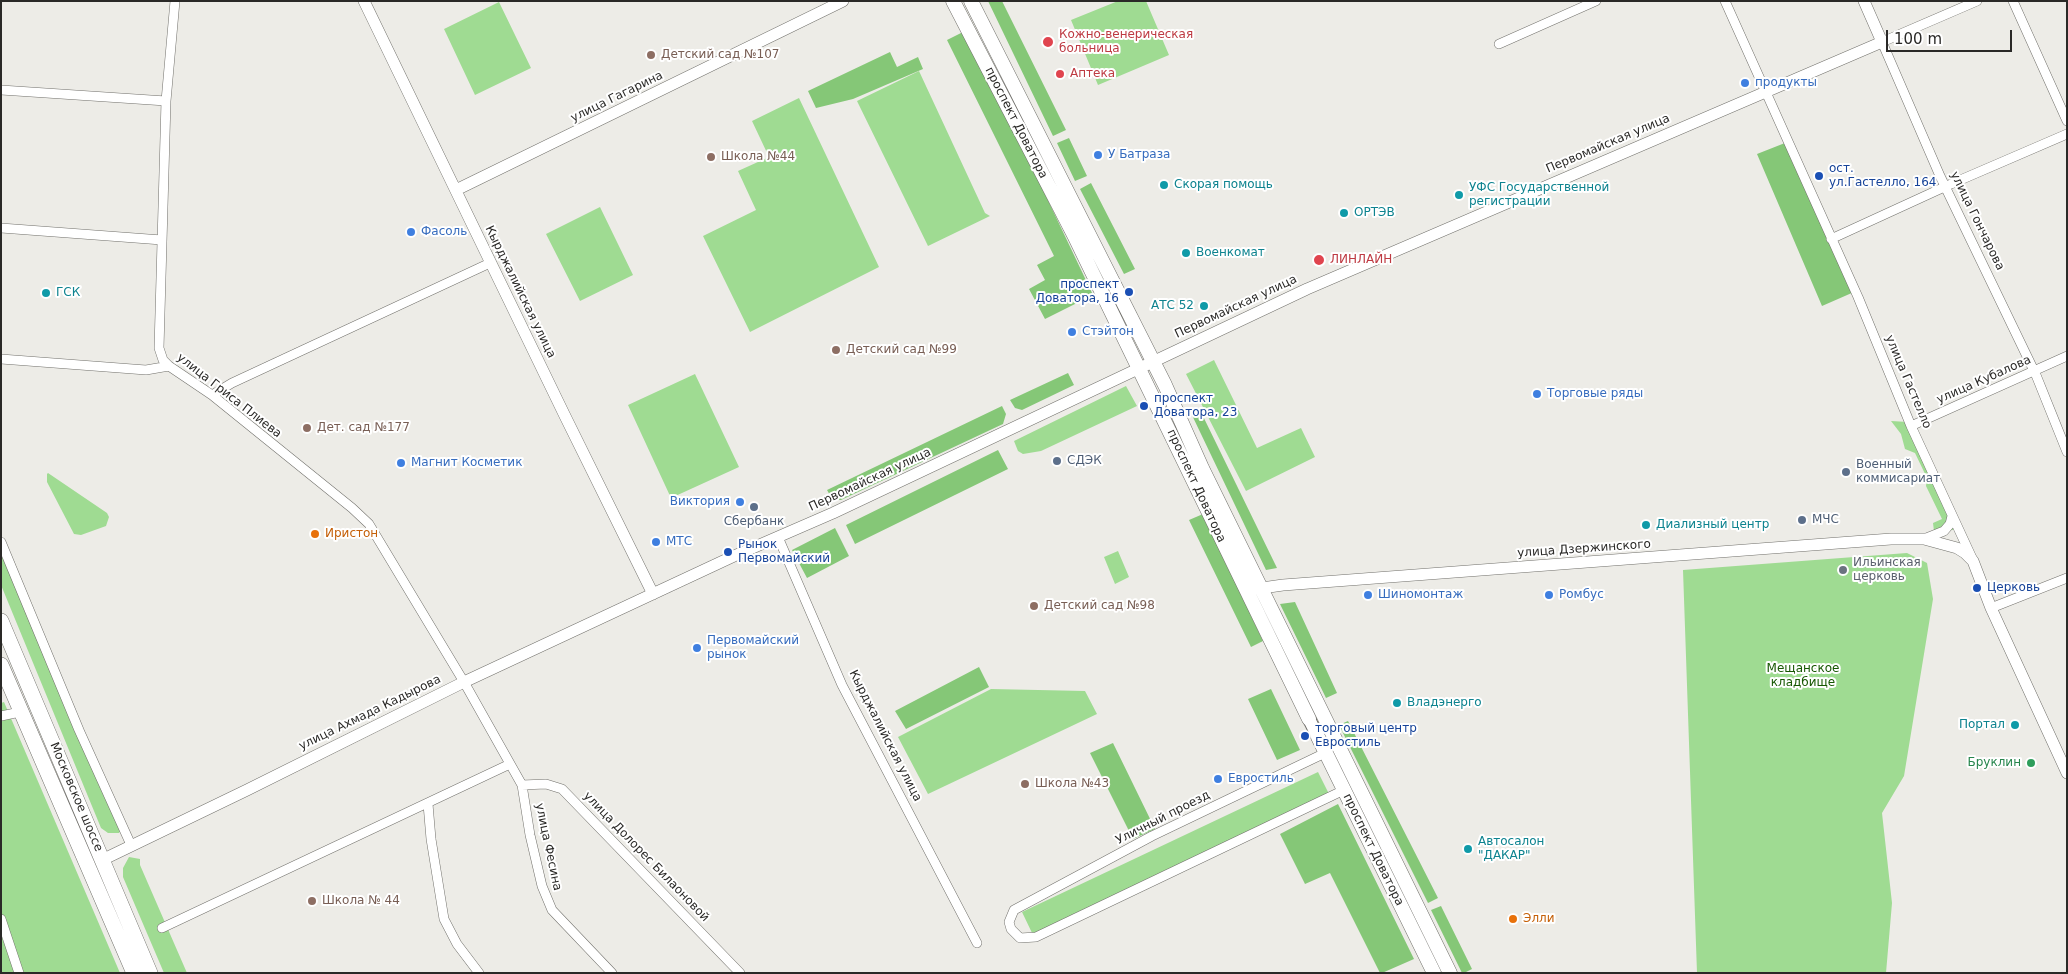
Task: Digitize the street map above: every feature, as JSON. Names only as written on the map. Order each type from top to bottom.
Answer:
[{"type":"highway","name":"Московское шоссе","points":[[1,621],[150,973]]},
{"type":"highway","name":"Московское шоссе","points":[[1,665],[134,973]]},
{"type":"main road","name":"проспект Доватора","points":[[953,1],[1074,234],[1246,591],[1434,973]]},
{"type":"main road","name":"проспект Доватора","points":[[971,1],[1153,361],[1202,468],[1450,973]]},
{"type":"street","name":"улица Гриса Плиева","points":[[175,1],[166,101],[159,348],[163,360],[212,395],[352,508],[369,524],[464,682],[510,764]]},
{"type":"street","name":"Кырджалийская улица","points":[[364,1],[490,263],[653,594]]},
{"type":"street","name":"улица Гагарина","points":[[456,190],[843,1]]},
{"type":"street","points":[[1498,44],[1596,1]]},
{"type":"street","name":"улица Гастелло","points":[[1725,1],[1858,297],[1911,426],[1973,560],[1991,608],[2067,773]]},
{"type":"street","name":"улица Гончарова","points":[[1864,1],[1946,187],[2033,370],[2067,452]]},
{"type":"street","name":"Первомайская улица","points":[[653,594],[1316,285],[1977,1]]},
{"type":"street","points":[[2013,1],[2067,121]]},
{"type":"street","points":[[1,90],[166,101]]},
{"type":"street","points":[[1831,239],[2067,134]]},
{"type":"street","points":[[1,228],[162,240]]},
{"type":"street","points":[[212,395],[232,383],[490,263]]},
{"type":"street","name":"улица Кубалова","points":[[1911,426],[2067,356]]},
{"type":"street","points":[[1,359],[146,370],[169,366]]},
{"type":"street","name":"улица Дзержинского","points":[[1924,539],[1944,531],[1950,524],[1952,516]]},
{"type":"street","name":"Кырджалийская улица","points":[[778,537],[842,685],[977,942]]},
{"type":"street","name":"улица Дзержинского","points":[[1246,591],[1283,585],[1891,539],[1924,539],[1957,548],[1973,560]]},
{"type":"street","points":[[1,542],[79,730],[131,844]]},
{"type":"street","points":[[1991,608],[2067,578]]},
{"type":"street","name":"улица Ахмада Кадырова","points":[[102,860],[131,844],[247,790],[464,682],[653,594]]},
{"type":"street","points":[[1,716],[20,712]]},
{"type":"street","name":"Уличный проезд","points":[[1325,753],[1152,836],[1014,910],[1009,922],[1014,934],[1020,938],[1036,936],[1344,790]]},
{"type":"street","points":[[162,928],[510,764]]},
{"type":"street","name":"улица Фесина","points":[[510,764],[522,785],[530,835],[545,896],[552,910],[612,973]]},
{"type":"street","name":"улица Долорес Билаоновой","points":[[522,785],[546,784],[562,790],[740,973]]},
{"type":"street","points":[[428,804],[444,919],[457,944],[478,973]]},
{"type":"street","points":[[1,919],[19,973]]},
{"type":"green space","points":[[988,1],[1002,1],[1066,130],[1053,136]]},
{"type":"green space","points":[[1118,1],[1146,1],[1169,55],[1098,85],[1071,20]]},
{"type":"green space","points":[[499,2],[531,68],[475,95],[444,29]]},
{"type":"green space","points":[[967,30],[1093,295],[1045,319],[1029,289],[1045,280],[1037,265],[1054,256],[947,40]]},
{"type":"green space","points":[[890,52],[897,67],[918,57],[923,69],[853,99],[816,108],[808,91]]},
{"type":"green space","points":[[919,71],[985,213],[990,216],[928,246],[857,101]]},
{"type":"green space","points":[[799,98],[879,267],[750,332],[703,236],[756,210],[738,171],[769,157],[752,121]]},
{"type":"green space","points":[[1069,138],[1087,176],[1075,181],[1057,143]]},
{"type":"green space","points":[[1790,141],[1854,292],[1822,306],[1757,154]]},
{"type":"green space","points":[[1091,183],[1135,269],[1124,274],[1080,189]]},
{"type":"green space","points":[[600,207],[633,275],[580,301],[546,234]]},
{"type":"green space","points":[[1214,360],[1257,448],[1301,428],[1315,457],[1246,491],[1186,374]]},
{"type":"green space","points":[[1068,373],[1074,385],[1022,410],[1015,408],[1010,400]]},
{"type":"green space","points":[[695,374],[739,467],[671,498],[628,405]]},
{"type":"green space","points":[[1126,386],[1137,406],[1041,451],[1023,454],[1018,451],[1014,441]]},
{"type":"green space","points":[[1002,406],[1006,414],[1003,424],[841,500],[831,497],[827,490]]},
{"type":"green space","points":[[1199,408],[1277,568],[1266,570],[1190,411]]},
{"type":"green space","points":[[1891,421],[1908,422],[1958,521],[1953,530],[1934,531],[1933,523],[1942,519],[1926,486],[1927,478],[1915,453],[1905,449],[1901,434]]},
{"type":"green space","points":[[998,450],[1008,469],[855,544],[846,525]]},
{"type":"green space","points":[[48,473],[107,513],[109,517],[106,526],[81,535],[74,534],[47,482]]},
{"type":"green space","points":[[1203,514],[1263,641],[1251,647],[1189,520]]},
{"type":"green space","points":[[835,528],[849,556],[807,578],[792,550]]},
{"type":"green space","points":[[1,542],[121,829],[119,833],[108,833],[101,828],[1,585]]},
{"type":"green space","points":[[1118,551],[1129,577],[1115,584],[1104,557]]},
{"type":"green space","name":"Мещанское кладбище","points":[[1907,553],[1927,563],[1933,599],[1904,776],[1882,813],[1892,903],[1886,973],[1697,973],[1683,570]]},
{"type":"green space","points":[[1295,602],[1337,693],[1326,698],[1280,604]]},
{"type":"green space","points":[[979,667],[989,687],[906,729],[895,711]]},
{"type":"green space","points":[[991,689],[1085,691],[1097,714],[928,794],[898,737]]},
{"type":"green space","points":[[1271,689],[1300,750],[1277,760],[1248,699]]},
{"type":"green space","points":[[4,702],[120,973],[1,973],[1,703]]},
{"type":"green space","points":[[1348,721],[1438,898],[1428,903],[1339,725]]},
{"type":"green space","points":[[1113,743],[1155,829],[1133,839],[1090,753]]},
{"type":"green space","points":[[1318,772],[1329,794],[1033,935],[1022,912]]},
{"type":"green space","points":[[1338,804],[1414,959],[1382,973],[1380,973],[1330,873],[1305,884],[1280,834]]},
{"type":"green space","points":[[129,857],[140,859],[140,865],[187,973],[164,973],[123,877],[123,868]]},
{"type":"green space","points":[[1441,906],[1472,969],[1464,973],[1462,973],[1431,910]]},
{"type":"place","name":"Кожно-венерическая больница","points":[[1048,42]]},
{"type":"place","name":"Детский сад №107","points":[[651,55]]},
{"type":"place","name":"Аптека","points":[[1060,74]]},
{"type":"place","name":"продукты","points":[[1745,83]]},
{"type":"place","name":"У Батраза","points":[[1098,155]]},
{"type":"place","name":"Школа №44","points":[[711,157]]},
{"type":"place","name":"ост. ул.Гастелло, 164","points":[[1819,176]]},
{"type":"place","name":"Скорая помощь","points":[[1164,185]]},
{"type":"place","name":"УФС Государственной регистрации","points":[[1459,195]]},
{"type":"place","name":"ОРТЭВ","points":[[1344,213]]},
{"type":"place","name":"Фасоль","points":[[411,232]]},
{"type":"place","name":"Военкомат","points":[[1186,253]]},
{"type":"place","name":"ЛИНЛАЙН","points":[[1319,260]]},
{"type":"place","name":"проспект Доватора, 16","points":[[1129,292]]},
{"type":"place","name":"ГСК","points":[[46,293]]},
{"type":"place","name":"АТС 52","points":[[1204,306]]},
{"type":"place","name":"Стэйтон","points":[[1072,332]]},
{"type":"place","name":"Детский сад №99","points":[[836,350]]},
{"type":"place","name":"Торговые ряды","points":[[1537,394]]},
{"type":"place","name":"проспект Доватора, 23","points":[[1144,406]]},
{"type":"place","name":"Дет. сад №177","points":[[307,428]]},
{"type":"place","name":"СДЭК","points":[[1057,461]]},
{"type":"place","name":"Магнит Косметик","points":[[401,463]]},
{"type":"place","name":"Военный коммисариат","points":[[1846,472]]},
{"type":"place","name":"Виктория","points":[[740,502]]},
{"type":"place","name":"Сбербанк","points":[[754,507]]},
{"type":"place","name":"МЧС","points":[[1802,520]]},
{"type":"place","name":"Диализный центр","points":[[1646,525]]},
{"type":"place","name":"Иристон","points":[[315,534]]},
{"type":"place","name":"МТС","points":[[656,542]]},
{"type":"place","name":"Рынок Первомайский","points":[[728,552]]},
{"type":"place","name":"Ильинская церковь","points":[[1843,570]]},
{"type":"place","name":"Церковь","points":[[1977,588]]},
{"type":"place","name":"Шиномонтаж","points":[[1368,595]]},
{"type":"place","name":"Ромбус","points":[[1549,595]]},
{"type":"place","name":"Детский сад №98","points":[[1034,606]]},
{"type":"place","name":"Первомайский рынок","points":[[697,648]]},
{"type":"place","name":"Владэнерго","points":[[1397,703]]},
{"type":"place","name":"Портал","points":[[2015,725]]},
{"type":"place","name":"торговый центр Евростиль","points":[[1305,736]]},
{"type":"place","name":"Бруклин","points":[[2031,763]]},
{"type":"place","name":"Евростиль","points":[[1218,779]]},
{"type":"place","name":"Школа №43","points":[[1025,784]]},
{"type":"place","name":"Автосалон \"ДАКАР\"","points":[[1468,849]]},
{"type":"place","name":"Школа № 44","points":[[312,901]]},
{"type":"place","name":"Элли","points":[[1513,919]]}]
